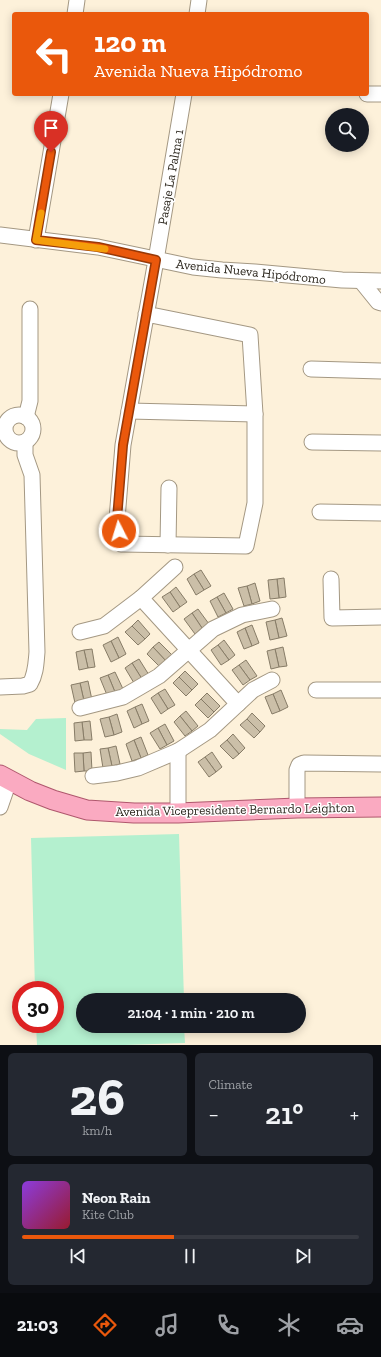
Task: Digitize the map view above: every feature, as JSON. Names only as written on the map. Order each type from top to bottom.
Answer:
[{"type":"main road","name":"Avenida Vicepresidente Bernardo Leighton","points":[[4,778],[30,792],[87,810],[134,813],[178,813],[297,808],[381,807]]},
{"type":"street","points":[[75,12],[77,0]]},
{"type":"street","points":[[196,12],[199,0]]},
{"type":"street","points":[[369,94],[381,94]]},
{"type":"street","points":[[36,240],[61,96]]},
{"type":"street","name":"Pasaje La Palma 1","points":[[168,545],[121,544],[117,519],[123,445],[184,96]]},
{"type":"street","name":"Avenida Nueva Hipódromo","points":[[0,236],[98,247],[192,267],[381,282]]},
{"type":"street","points":[[361,281],[378,302],[381,302]]},
{"type":"street","points":[[26,417],[30,401],[30,309]]},
{"type":"street","points":[[146,314],[250,335],[255,414],[255,503],[246,546],[168,545],[169,488]]},
{"type":"street","points":[[311,369],[381,371]]},
{"type":"street","points":[[129,411],[255,414]]},
{"type":"street","points":[[18,415],[26,417],[32,423],[32,436],[25,442],[16,443],[12,441],[3,430],[14,416],[18,415]]},
{"type":"street","points":[[0,687],[23,686],[30,684],[36,669],[37,652],[32,475],[25,454],[25,442]]},
{"type":"street","points":[[312,442],[381,443]]},
{"type":"street","points":[[320,512],[381,513]]},
{"type":"street","points":[[80,632],[104,626],[141,598],[175,567]]},
{"type":"street","points":[[331,579],[332,618],[381,617]]},
{"type":"street","points":[[141,598],[238,704]]},
{"type":"street","points":[[80,708],[123,697],[159,676],[212,630],[242,615],[272,609]]},
{"type":"street","points":[[93,776],[117,773],[138,768],[178,751],[210,730],[253,690],[272,680]]},
{"type":"street","points":[[316,690],[381,690]]},
{"type":"street","points":[[178,751],[178,813]]},
{"type":"street","points":[[297,808],[297,770],[299,765],[304,763],[381,764]]},
{"type":"street","points":[[0,807],[4,778]]},
{"type":"green space","points":[[66,718],[66,770],[29,754],[0,734],[0,729],[27,730],[36,719]]},
{"type":"green space","points":[[179,834],[184,993],[76,993],[76,1033],[184,1033],[185,1043],[37,1045],[36,1033],[64,1033],[64,981],[35,981],[31,838]]},
{"type":"building","points":[[201,570],[211,586],[204,590],[194,574]]},
{"type":"building","points":[[194,574],[204,590],[196,595],[187,579]]},
{"type":"building","points":[[284,578],[286,597],[279,598],[277,579]]},
{"type":"building","points":[[277,579],[279,598],[270,599],[268,580]]},
{"type":"building","points":[[255,583],[260,601],[252,604],[247,586]]},
{"type":"building","points":[[247,586],[252,604],[244,606],[238,588]]},
{"type":"building","points":[[176,587],[187,602],[180,607],[170,592]]},
{"type":"building","points":[[170,592],[180,607],[173,612],[162,597]]},
{"type":"building","points":[[224,593],[233,609],[226,613],[217,597]]},
{"type":"building","points":[[217,597],[226,613],[218,617],[210,601]]},
{"type":"building","points":[[198,609],[209,624],[202,628],[192,613]]},
{"type":"building","points":[[192,613],[202,628],[195,634],[184,619]]},
{"type":"building","points":[[282,618],[287,636],[279,638],[275,620]]},
{"type":"building","points":[[138,620],[150,634],[145,639],[132,626]]},
{"type":"building","points":[[275,620],[279,638],[270,640],[266,622]]},
{"type":"building","points":[[252,625],[259,643],[252,646],[245,628]]},
{"type":"building","points":[[132,626],[145,639],[138,645],[125,632]]},
{"type":"building","points":[[245,628],[252,646],[244,649],[237,632]]},
{"type":"building","points":[[118,637],[126,654],[119,658],[111,641]]},
{"type":"building","points":[[224,640],[235,655],[229,660],[218,645]]},
{"type":"building","points":[[111,641],[119,658],[111,662],[103,645]]},
{"type":"building","points":[[159,642],[172,655],[166,661],[153,647]]},
{"type":"building","points":[[218,645],[229,660],[221,665],[211,650]]},
{"type":"building","points":[[153,647],[166,661],[160,667],[147,654]]},
{"type":"building","points":[[283,647],[287,666],[279,667],[275,649]]},
{"type":"building","points":[[92,649],[95,667],[88,668],[84,650]]},
{"type":"building","points":[[275,649],[279,667],[271,669],[267,651]]},
{"type":"building","points":[[84,650],[88,668],[79,670],[76,652]]},
{"type":"building","points":[[139,659],[149,675],[142,679],[132,663]]},
{"type":"building","points":[[246,660],[257,676],[250,680],[239,665]]},
{"type":"building","points":[[132,663],[142,679],[134,683],[125,668]]},
{"type":"building","points":[[239,665],[250,680],[243,685],[232,670]]},
{"type":"building","points":[[185,671],[198,684],[192,690],[179,677]]},
{"type":"building","points":[[115,672],[123,689],[115,692],[108,675]]},
{"type":"building","points":[[108,675],[115,692],[107,695],[100,678]]},
{"type":"building","points":[[179,677],[192,690],[186,696],[173,683]]},
{"type":"building","points":[[88,681],[92,700],[84,701],[80,683]]},
{"type":"building","points":[[80,683],[84,701],[75,703],[71,685]]},
{"type":"building","points":[[165,689],[175,705],[168,709],[158,693]]},
{"type":"building","points":[[281,690],[288,707],[280,711],[273,694]]},
{"type":"building","points":[[158,693],[168,709],[161,714],[151,698]]},
{"type":"building","points":[[207,693],[220,706],[214,712],[201,699]]},
{"type":"building","points":[[273,694],[280,711],[272,714],[265,697]]},
{"type":"building","points":[[201,699],[214,712],[208,718],[195,705]]},
{"type":"building","points":[[142,704],[149,721],[142,724],[135,707]]},
{"type":"building","points":[[135,707],[142,724],[134,728],[127,711]]},
{"type":"building","points":[[186,711],[198,726],[192,731],[180,716]]},
{"type":"building","points":[[252,713],[265,726],[260,732],[247,719]]},
{"type":"building","points":[[117,714],[122,732],[114,735],[109,717]]},
{"type":"building","points":[[180,716],[192,731],[185,736],[174,722]]},
{"type":"building","points":[[109,717],[114,735],[105,737],[100,719]]},
{"type":"building","points":[[247,719],[260,732],[254,738],[240,725]]},
{"type":"building","points":[[90,721],[92,740],[84,740],[82,722]]},
{"type":"building","points":[[82,722],[84,740],[75,741],[74,723]]},
{"type":"building","points":[[165,724],[174,741],[167,745],[158,728]]},
{"type":"building","points":[[158,728],[167,745],[160,749],[150,733]]},
{"type":"building","points":[[233,734],[245,748],[239,754],[227,740]]},
{"type":"building","points":[[141,737],[148,755],[141,758],[134,740]]},
{"type":"building","points":[[134,740],[141,758],[132,761],[126,744]]},
{"type":"building","points":[[227,740],[239,754],[233,759],[220,746]]},
{"type":"building","points":[[116,746],[120,764],[112,766],[108,748]]},
{"type":"building","points":[[108,748],[112,766],[103,768],[100,749]]},
{"type":"building","points":[[91,752],[92,771],[84,771],[83,753]]},
{"type":"building","points":[[212,752],[222,767],[216,772],[205,757]]},
{"type":"building","points":[[74,753],[83,753],[84,771],[75,772]]},
{"type":"building","points":[[205,757],[216,772],[209,777],[198,762]]},
{"type":"slow traffic","points":[[41,213],[36,240],[105,249]]},
{"type":"route","points":[[51,152],[36,240],[98,247],[156,260],[123,445],[117,519],[119,531]]}]
